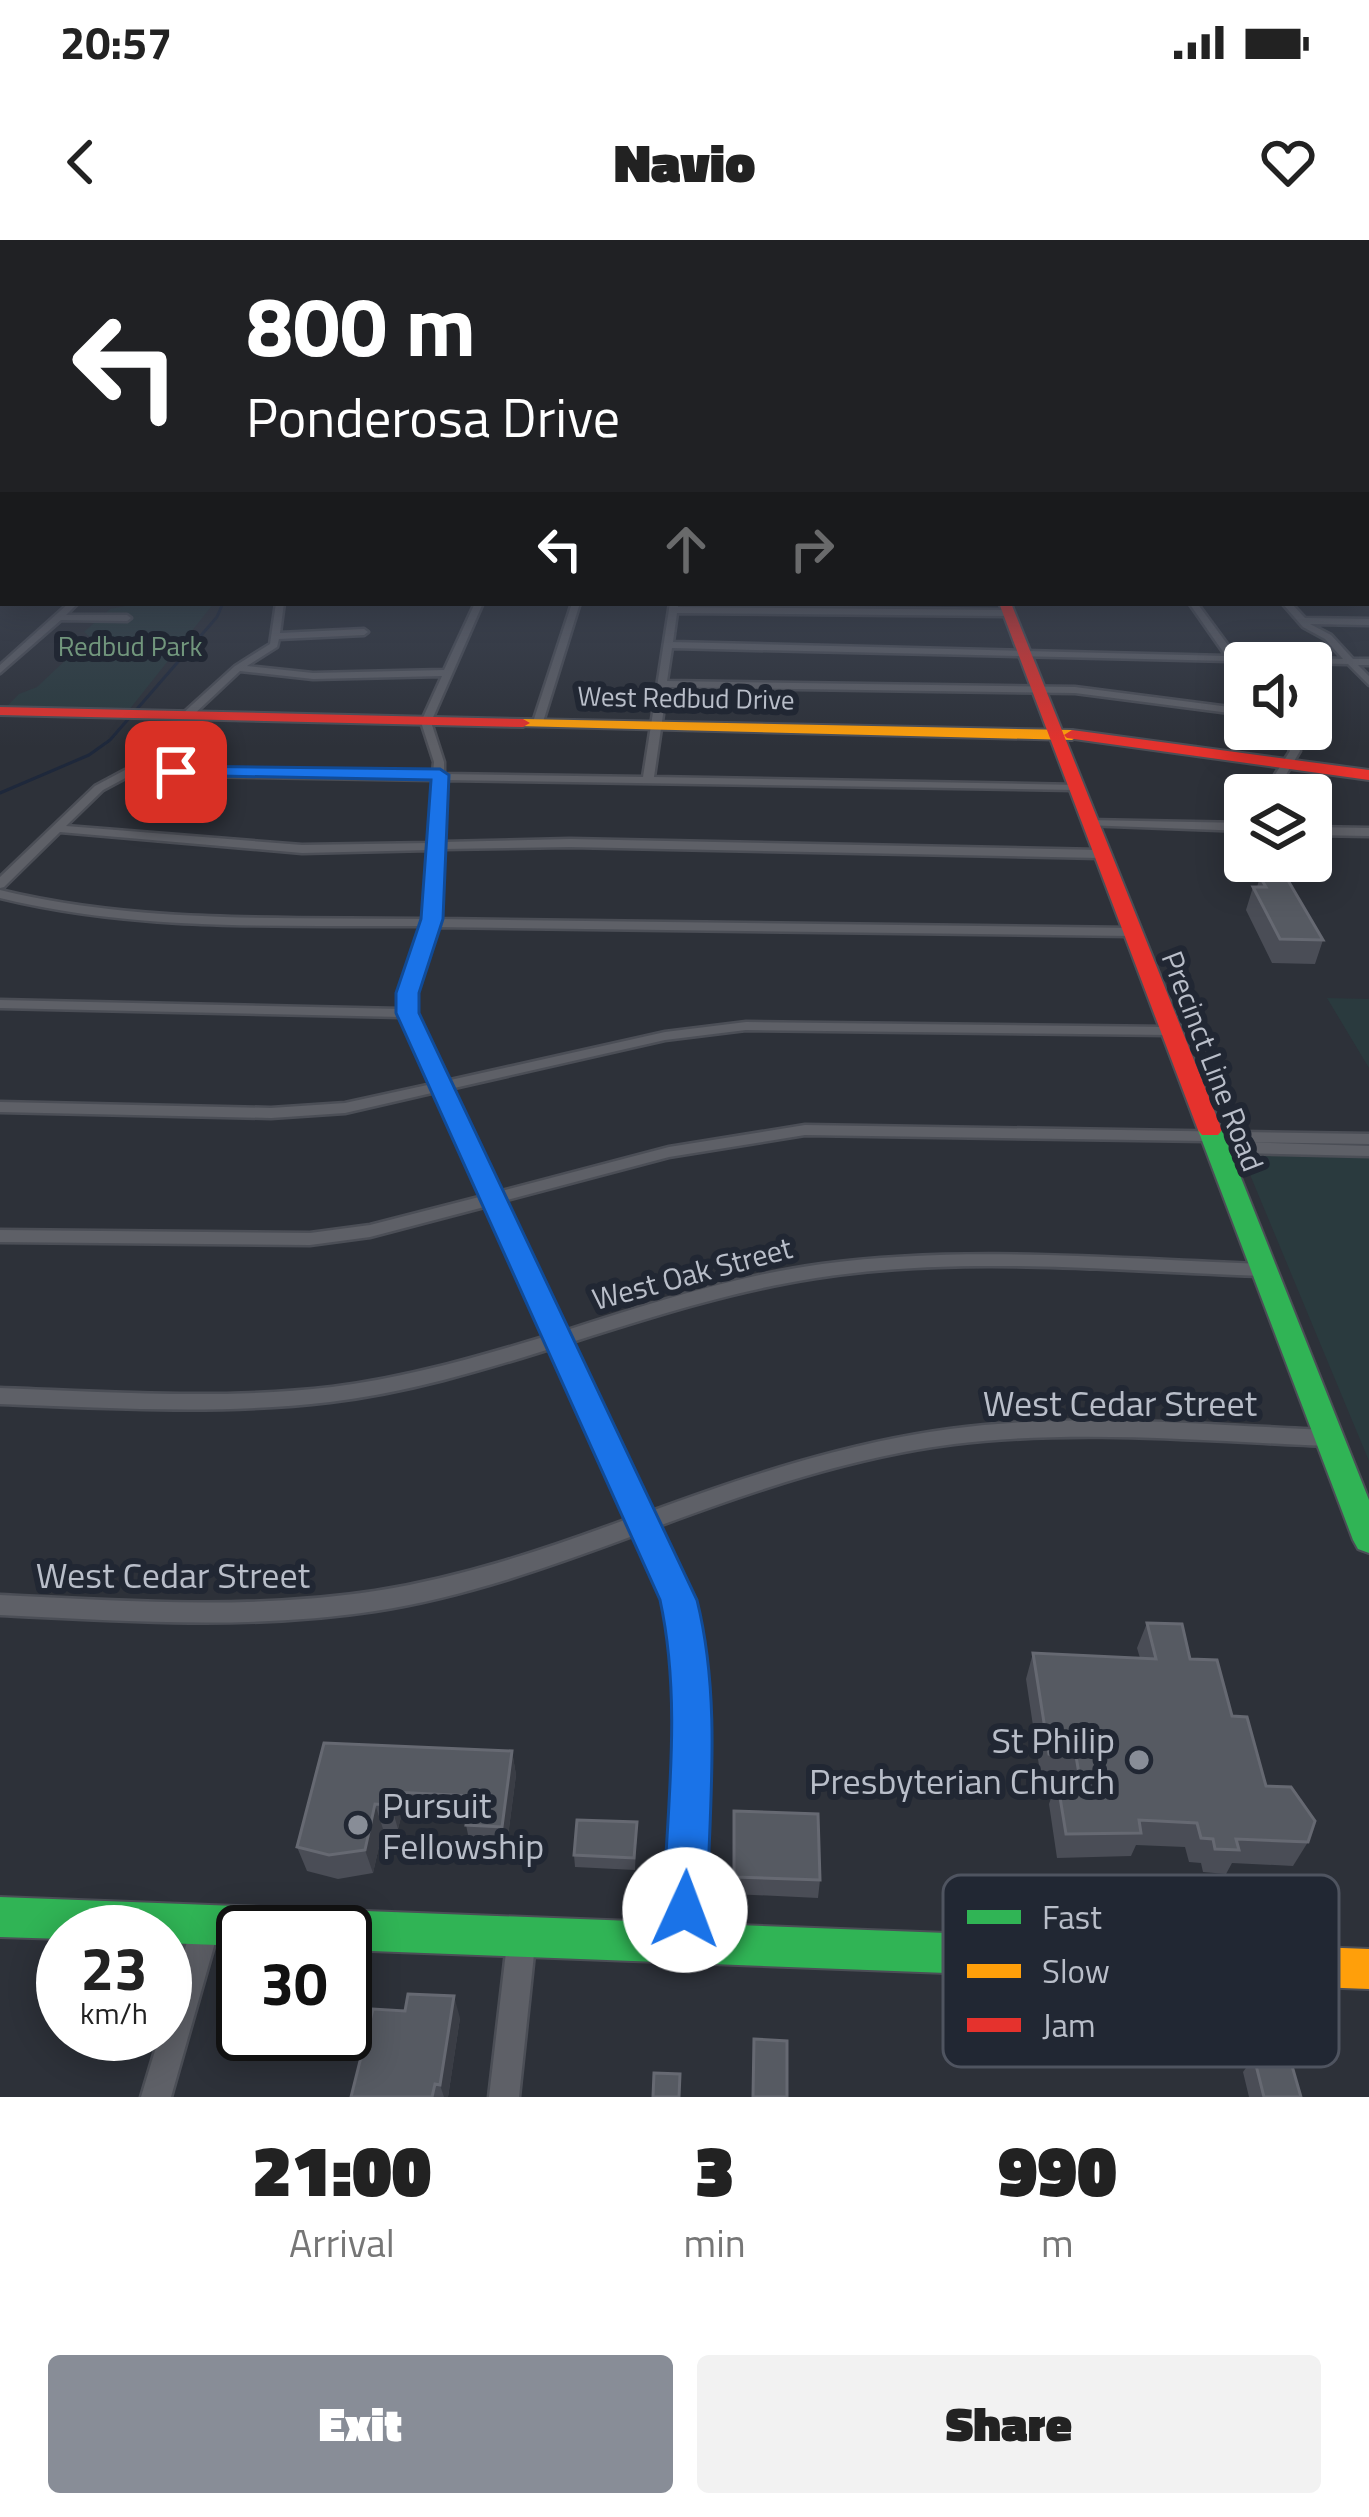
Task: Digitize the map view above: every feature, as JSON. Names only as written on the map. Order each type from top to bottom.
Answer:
[{"type":"main road","name":"Precinct Line Road","points":[[1006,608],[1369,1540]]},
{"type":"main road","name":"West Redbud Drive","points":[[0,712],[1056,734],[1123,738],[1369,775]]},
{"type":"main road","points":[[0,1917],[943,1952]]},
{"type":"main road","points":[[1339,1968],[1369,1969]]},
{"type":"street","points":[[0,670],[71,606]]},
{"type":"street","points":[[186,716],[238,668],[269,651],[278,636],[280,606]]},
{"type":"street","points":[[478,606],[426,722],[440,775],[437,844],[432,919],[407,993],[410,1023],[674,1586],[688,1643],[692,1704],[684,1941]]},
{"type":"street","points":[[538,722],[575,606]]},
{"type":"street","points":[[648,779],[674,606],[1006,608]]},
{"type":"street","points":[[1195,606],[1224,647]]},
{"type":"street","points":[[1288,606],[1301,622],[1328,637],[1369,682]]},
{"type":"street","points":[[58,617],[127,618]]},
{"type":"street","points":[[1301,622],[1369,622]]},
{"type":"street","points":[[278,636],[364,632]]},
{"type":"street","points":[[667,645],[1023,650],[1224,660]]},
{"type":"street","points":[[1332,662],[1369,662]]},
{"type":"street","points":[[238,668],[313,676],[446,673]]},
{"type":"street","points":[[661,684],[1040,689],[1224,710]]},
{"type":"street","points":[[1283,774],[1293,750]]},
{"type":"street","points":[[0,884],[99,788],[129,772],[1076,787]]},
{"type":"street","points":[[1088,824],[1224,827]]},
{"type":"street","points":[[60,829],[245,847],[437,844],[1100,854]]},
{"type":"street","points":[[1332,831],[1369,832]]},
{"type":"street","points":[[0,894],[153,919],[432,919],[1131,932]]},
{"type":"street","points":[[0,1004],[364,1012],[410,1023]]},
{"type":"street","points":[[0,1107],[308,1112],[665,1036],[746,1026],[1169,1031]]},
{"type":"street","points":[[0,1236],[310,1239],[370,1231],[669,1152],[805,1130],[1369,1139]]},
{"type":"street","points":[[1212,1139],[1237,1148],[1369,1151]]},
{"type":"street","name":"West Oak Street","points":[[0,1396],[196,1402],[305,1397],[414,1380],[750,1284],[851,1267],[983,1262],[1263,1270]]},
{"type":"street","name":"West Cedar Street","points":[[0,1605],[220,1613],[332,1608],[490,1575],[863,1452],[969,1434],[1074,1430],[1328,1438]]},
{"type":"street","points":[[156,2097],[206,1924]]},
{"type":"street","points":[[504,2097],[522,1934]]},
{"type":"green space","name":"Redbud Park","points":[[212,606],[129,710],[4,709],[19,694],[37,687],[90,637],[84,632],[110,609]]},
{"type":"green space","points":[[1327,998],[1369,999],[1369,1068]]},
{"type":"green space","points":[[1241,1153],[1369,1155],[1369,1461]]},
{"type":"building","points":[[1263,882],[1289,882],[1323,940],[1280,939],[1253,887],[1266,887]]},
{"type":"building","name":"St Philip Presbyterian Church","points":[[1147,1623],[1182,1624],[1190,1659],[1217,1660],[1232,1716],[1247,1717],[1266,1786],[1291,1787],[1315,1821],[1308,1842],[1236,1839],[1239,1850],[1215,1849],[1213,1839],[1201,1838],[1197,1823],[1139,1820],[1141,1833],[1066,1834],[1057,1779],[1080,1780],[1076,1756],[1049,1754],[1033,1653],[1156,1659]]},
{"type":"building","points":[[324,1743],[512,1751],[502,1827],[466,1825],[471,1796],[394,1792],[391,1805],[375,1804],[365,1850],[329,1855],[297,1847]]},
{"type":"building","points":[[734,1811],[818,1814],[820,1880],[734,1877]]},
{"type":"building","points":[[577,1820],[637,1822],[634,1858],[574,1855]]},
{"type":"building","points":[[408,1994],[454,1996],[440,2085],[435,2084],[432,2097],[351,2097],[360,2061],[372,2061],[373,2009],[405,2011]]},
{"type":"building","points":[[754,2039],[787,2041],[787,2097],[753,2097]]},
{"type":"building","points":[[1256,2067],[1292,2067],[1301,2097],[1264,2097]]},
{"type":"building","points":[[654,2073],[680,2074],[679,2097],[653,2097]]},
{"type":"waterway","points":[[0,793],[89,755],[110,740],[222,606]]},
{"type":"traffic: fast","points":[[1210,1130],[1369,1540]]},
{"type":"traffic: fast","points":[[0,1917],[943,1953]]},
{"type":"traffic: slow","points":[[523,723],[1072,735]]},
{"type":"traffic: slow","points":[[1339,1968],[1369,1969]]},
{"type":"traffic: jam","points":[[1006,606],[1210,1130]]},
{"type":"traffic: jam","points":[[0,711],[523,723]]},
{"type":"traffic: jam","points":[[1072,735],[1369,775]]},
{"type":"place","name":"St Philip Presbyterian Church","points":[[1139,1760]]},
{"type":"place","name":"Pursuit Fellowship","points":[[358,1825]]},
{"type":"route","points":[[176,772],[440,775],[432,919],[407,993],[407,1013],[437,1087],[679,1600],[692,1704],[685,1910]]}]
